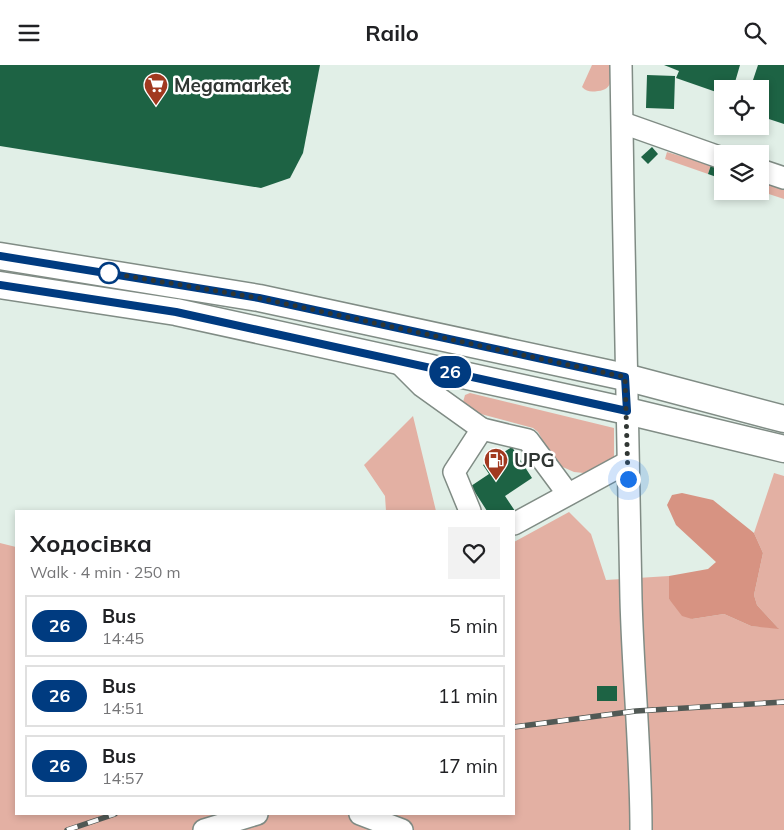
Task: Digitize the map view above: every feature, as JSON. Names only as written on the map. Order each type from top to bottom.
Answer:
[{"type":"main road","points":[[0,256],[259,298],[625,377],[784,419]]},
{"type":"main road","points":[[0,285],[176,312],[627,411],[784,449]]},
{"type":"street","points":[[622,65],[625,377],[631,602],[641,830]]},
{"type":"street","points":[[622,123],[714,155]]},
{"type":"street","points":[[395,359],[422,386],[482,429],[528,440],[568,494]]},
{"type":"street","points":[[470,510],[454,472],[482,429]]},
{"type":"street","points":[[515,523],[628,462]]},
{"type":"street","points":[[204,830],[255,815]]},
{"type":"street","points":[[363,815],[402,830]]},
{"type":"shaded area","points":[[592,65],[612,65],[611,82],[607,88],[591,91],[582,87]]},
{"type":"shaded area","points":[[667,152],[711,165],[708,174],[665,159]]},
{"type":"shaded area","points":[[769,184],[784,188],[784,199],[769,194]]},
{"type":"shaded area","points":[[470,393],[614,428],[614,457],[584,473],[574,472],[556,464],[538,432],[533,428],[477,413],[464,407],[465,395]]},
{"type":"shaded area","points":[[413,416],[436,510],[386,510],[385,496],[364,465]]},
{"type":"shaded area","points":[[774,473],[784,476],[784,830],[0,830],[0,543],[15,547],[15,815],[515,815],[515,541],[569,512],[591,534],[606,580],[669,576],[669,599],[692,619],[724,614],[751,626],[778,628],[757,605],[754,595],[763,553],[754,533]]},
{"type":"shaded area","points":[[682,493],[713,500],[754,533],[763,553],[754,595],[757,605],[779,629],[751,626],[724,614],[692,619],[682,616],[669,599],[669,576],[708,569],[716,562],[676,525],[667,505],[672,495]]},
{"type":"building","name":"Megamarket","points":[[0,65],[320,65],[303,153],[290,178],[261,188],[0,146]]},
{"type":"building","points":[[664,65],[740,65],[736,80],[714,80],[714,91],[676,78],[679,71]]},
{"type":"building","points":[[758,65],[784,65],[784,124],[769,119],[769,80],[753,80]]},
{"type":"building","points":[[647,75],[675,76],[674,109],[646,108]]},
{"type":"building","points":[[652,147],[658,154],[648,164],[641,157]]},
{"type":"building","points":[[711,165],[714,166],[714,176],[708,174]]},
{"type":"building","points":[[512,447],[532,478],[505,496],[514,510],[486,510],[471,486],[489,474],[483,465]]},
{"type":"building","points":[[597,686],[617,686],[617,701],[597,701]]},
{"type":"railway","points":[[515,727],[636,711],[784,702]]},
{"type":"railway","points":[[67,830],[112,815]]},
{"type":"bus line","name":"26","points":[[0,256],[259,298],[625,377],[627,411],[176,312],[0,285]]},
{"type":"place","name":"Megamarket","points":[[156,106]]},
{"type":"place","name":"UPG","points":[[496,481]]},
{"type":"route","points":[[109,273],[259,298],[625,377],[628,479]]}]
